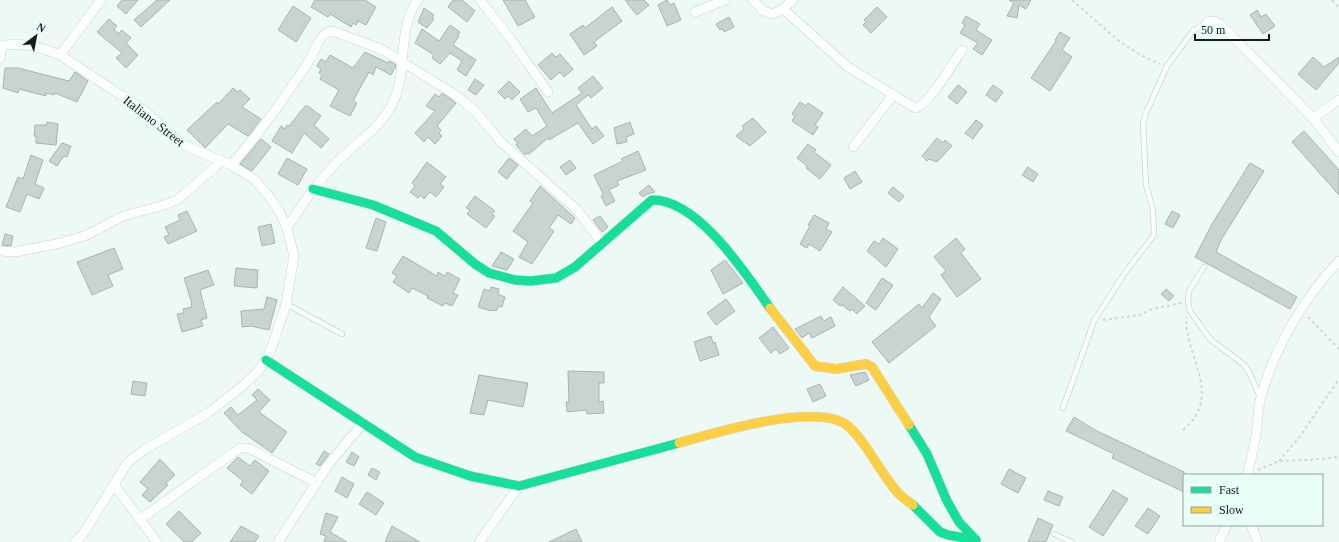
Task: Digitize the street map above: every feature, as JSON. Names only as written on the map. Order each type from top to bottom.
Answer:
[{"type":"street","points":[[60,55],[101,0]]},
{"type":"street","points":[[287,228],[313,189],[326,173],[346,152],[380,124],[392,106],[397,91],[402,63],[406,24],[410,11],[418,0]]},
{"type":"street","points":[[480,0],[522,53],[548,92]]},
{"type":"street","points":[[695,12],[725,0]]},
{"type":"street","points":[[753,0],[768,14],[775,13],[783,9],[792,0]]},
{"type":"street","points":[[783,9],[848,67],[913,107],[920,107],[962,50]]},
{"type":"street","points":[[1207,22],[1213,21],[1219,23],[1313,118],[1339,152]]},
{"type":"street","points":[[0,251],[15,252],[62,243],[88,235],[123,216],[161,206],[177,200],[226,163],[269,120],[325,34],[333,31],[383,50],[458,96],[476,111],[501,142],[577,210],[602,243]]},
{"type":"street","name":"Italiano Street","points":[[1,46],[22,44],[46,49],[60,55],[145,111],[181,144],[226,163],[254,179],[261,186],[279,211],[287,228],[294,256],[286,304],[266,360],[244,385],[208,413],[144,450],[128,462],[115,486],[83,534],[75,542]]},
{"type":"street","points":[[0,58],[1,46]]},
{"type":"street","points":[[853,148],[893,95]]},
{"type":"street","points":[[1313,118],[1339,100]]},
{"type":"street","points":[[313,189],[373,205],[436,232],[443,236],[480,268],[490,274],[528,282],[547,281],[565,275],[583,263],[602,243],[652,200],[658,198],[666,200],[695,220],[719,240],[768,308],[815,366],[836,368],[866,364],[872,367],[927,454],[947,501],[960,522],[977,541]]},
{"type":"street","points":[[1247,474],[1253,452],[1261,398],[1274,360],[1301,310],[1323,278],[1339,261]]},
{"type":"street","points":[[266,360],[328,399],[362,424],[415,457],[470,476],[519,486],[703,436],[776,420],[802,416],[828,417],[847,425],[899,494],[910,502],[938,531],[948,535],[965,536],[977,541]]},
{"type":"street","points":[[278,542],[328,465],[362,424]]},
{"type":"street","points":[[139,520],[240,448],[248,448],[317,483]]},
{"type":"street","points":[[115,486],[157,542]]},
{"type":"street","points":[[479,542],[519,486]]},
{"type":"street","points":[[1219,542],[1227,526]]},
{"type":"street","points":[[1251,526],[1258,542]]},
{"type":"lane","points":[[1063,408],[1094,320],[1124,274],[1154,235],[1153,210],[1146,185],[1143,123],[1167,66],[1193,31],[1207,22]]},
{"type":"lane","points":[[1204,267],[1189,291],[1188,303],[1210,339],[1243,364],[1248,370],[1261,398]]},
{"type":"lane","points":[[286,304],[342,334]]},
{"type":"lane","points":[[1054,534],[1072,542]]},
{"type":"path","points":[[1072,0],[1120,42],[1144,58],[1167,66]]},
{"type":"path","points":[[1332,0],[1339,8]]},
{"type":"path","points":[[1094,320],[1140,315],[1152,309],[1188,303],[1186,321],[1199,373],[1202,394],[1193,421],[1183,430]]},
{"type":"path","points":[[1301,310],[1339,349]]},
{"type":"path","points":[[1279,461],[1301,435],[1339,379]]},
{"type":"path","points":[[1247,474],[1279,461],[1339,457]]},
{"type":"building","points":[[122,0],[138,0],[126,14],[117,6]]},
{"type":"building","points":[[157,0],[170,0],[141,27],[134,20]]},
{"type":"building","points":[[315,0],[365,0],[376,7],[366,25],[358,21],[356,25],[353,23],[351,27],[330,14],[328,17],[311,7]]},
{"type":"building","points":[[453,0],[462,0],[475,11],[467,22],[448,7]]},
{"type":"building","points":[[503,0],[525,0],[535,17],[518,26]]},
{"type":"building","points":[[625,0],[644,0],[649,5],[637,15]]},
{"type":"building","points":[[667,0],[670,5],[674,3],[681,20],[667,26],[658,5]]},
{"type":"building","points":[[1009,0],[1031,0],[1026,9],[1019,5],[1017,18],[1007,16],[1014,3]]},
{"type":"building","points":[[293,6],[311,18],[296,42],[278,30]]},
{"type":"building","points":[[612,7],[622,21],[594,42],[597,46],[584,55],[570,34],[583,25],[585,28]]},
{"type":"building","points":[[877,7],[887,17],[871,33],[863,25],[866,22],[864,20]]},
{"type":"building","points":[[424,8],[434,15],[432,18],[434,19],[427,28],[418,22]]},
{"type":"building","points":[[1257,10],[1261,17],[1266,14],[1275,26],[1263,34],[1250,15]]},
{"type":"building","points":[[966,16],[980,24],[976,30],[992,40],[982,55],[973,49],[978,43],[960,33],[965,25],[962,23]]},
{"type":"building","points":[[729,17],[734,27],[724,32],[723,29],[720,30],[716,24]]},
{"type":"building","points":[[109,19],[117,26],[114,29],[118,34],[122,30],[131,38],[126,43],[138,55],[126,68],[116,58],[122,53],[97,32]]},
{"type":"building","points":[[450,25],[460,32],[453,45],[476,60],[466,76],[457,70],[462,61],[450,53],[440,64],[432,58],[434,55],[415,43],[422,29],[439,41]]},
{"type":"building","points":[[1060,32],[1070,38],[1062,50],[1072,57],[1050,91],[1031,78],[1056,41],[1055,40]]},
{"type":"building","points":[[365,52],[388,63],[389,61],[396,65],[391,75],[376,67],[373,75],[369,72],[353,101],[357,103],[350,116],[330,106],[339,90],[320,79],[322,75],[319,73],[321,69],[317,66],[321,59],[326,62],[330,55],[353,68]]},
{"type":"building","points":[[552,53],[556,57],[560,54],[573,69],[564,77],[560,72],[551,80],[538,65]]},
{"type":"building","points":[[1313,57],[1324,67],[1339,57],[1339,63],[1316,90],[1298,74]]},
{"type":"building","points":[[5,68],[18,68],[69,81],[75,72],[88,81],[77,102],[55,93],[54,95],[46,93],[46,96],[19,89],[18,93],[3,88]]},
{"type":"building","points":[[593,76],[603,88],[591,98],[588,95],[576,105],[592,129],[596,126],[604,136],[593,144],[578,123],[549,140],[548,138],[529,154],[527,153],[525,155],[516,145],[518,144],[514,139],[526,129],[532,136],[547,126],[536,108],[528,112],[520,99],[536,88],[552,113],[582,93],[578,88]]},
{"type":"building","points":[[475,79],[484,85],[476,95],[468,90]]},
{"type":"building","points":[[509,81],[520,92],[512,100],[508,96],[505,99],[498,92]]},
{"type":"building","points":[[958,85],[967,92],[957,104],[948,97]]},
{"type":"building","points":[[993,85],[1003,92],[996,102],[986,95]]},
{"type":"building","points":[[233,88],[238,92],[240,90],[250,99],[242,107],[261,119],[248,136],[228,124],[205,148],[187,130],[217,102],[218,104]]},
{"type":"building","points":[[442,93],[456,103],[437,126],[441,130],[439,133],[442,136],[435,144],[428,137],[424,142],[415,133],[435,111],[426,106],[435,94],[439,97]]},
{"type":"building","points":[[800,102],[806,106],[808,103],[823,113],[815,125],[818,127],[813,135],[792,121],[795,116],[792,114]]},
{"type":"building","points":[[305,106],[308,106],[321,116],[314,125],[329,139],[321,148],[304,133],[292,153],[272,141],[281,126],[285,129],[287,125],[289,126]]},
{"type":"building","points":[[753,118],[766,132],[750,146],[736,136],[744,129],[742,126]]},
{"type":"building","points":[[976,120],[983,125],[973,139],[965,133]]},
{"type":"building","points":[[47,122],[58,124],[56,145],[36,143],[36,136],[34,136],[35,125],[47,125]]},
{"type":"building","points":[[630,122],[634,134],[626,137],[627,142],[617,144],[614,128]]},
{"type":"building","points":[[1304,131],[1339,170],[1339,195],[1292,142]]},
{"type":"building","points":[[937,138],[943,143],[945,140],[952,146],[937,162],[929,159],[927,161],[922,156]]},
{"type":"building","points":[[261,139],[271,147],[252,171],[240,164]]},
{"type":"building","points":[[62,143],[71,146],[67,157],[64,156],[57,166],[49,161]]},
{"type":"building","points":[[808,144],[816,150],[814,152],[831,165],[820,179],[806,168],[807,166],[797,158]]},
{"type":"building","points":[[638,151],[646,170],[617,181],[619,185],[609,190],[615,201],[606,206],[601,196],[603,194],[594,175],[623,161],[621,159]]},
{"type":"building","points":[[31,155],[43,160],[35,184],[44,188],[39,199],[27,194],[20,212],[6,207],[18,177],[23,179]]},
{"type":"building","points":[[287,158],[307,169],[298,185],[278,174]]},
{"type":"building","points":[[509,158],[518,165],[507,179],[498,172]]},
{"type":"building","points":[[570,160],[576,168],[566,175],[560,167]]},
{"type":"building","points":[[427,162],[446,177],[440,184],[444,187],[436,197],[430,192],[424,199],[420,195],[418,198],[410,192],[415,186],[412,183]]},
{"type":"building","points":[[1250,163],[1264,171],[1221,240],[1216,252],[1297,297],[1290,309],[1195,257],[1212,224]]},
{"type":"building","points":[[1028,167],[1038,174],[1033,182],[1022,175]]},
{"type":"building","points":[[855,171],[862,182],[850,189],[844,178]]},
{"type":"building","points":[[649,185],[655,192],[647,194],[643,197],[639,193]]},
{"type":"building","points":[[540,186],[575,218],[571,224],[558,215],[549,228],[554,231],[532,264],[519,257],[528,242],[513,231],[533,203],[530,201]]},
{"type":"building","points":[[893,187],[904,196],[899,202],[888,193]]},
{"type":"building","points":[[475,196],[495,211],[492,215],[495,216],[486,228],[467,214],[470,210],[466,208]]},
{"type":"building","points":[[187,211],[197,231],[168,244],[164,237],[169,235],[165,227],[180,220],[178,215]]},
{"type":"building","points":[[1172,211],[1180,215],[1173,228],[1165,224]]},
{"type":"building","points":[[814,215],[829,223],[826,229],[832,232],[820,251],[809,244],[807,248],[800,244]]},
{"type":"building","points":[[600,216],[608,227],[602,232],[593,220]]},
{"type":"building","points":[[376,218],[386,222],[377,251],[366,248]]},
{"type":"building","points":[[271,224],[275,243],[262,246],[258,227]]},
{"type":"building","points":[[5,234],[13,236],[11,246],[2,245]]},
{"type":"building","points":[[883,238],[898,249],[886,267],[867,251],[874,241],[879,244]]},
{"type":"building","points":[[956,238],[965,249],[961,253],[981,279],[957,297],[941,275],[946,271],[934,257]]},
{"type":"building","points":[[114,248],[123,269],[108,275],[113,286],[92,295],[77,262]]},
{"type":"building","points":[[501,252],[514,259],[507,270],[492,266]]},
{"type":"building","points":[[403,256],[437,276],[438,272],[445,276],[447,272],[460,279],[453,293],[458,295],[452,306],[445,303],[443,306],[412,288],[409,293],[393,282],[397,276],[392,273]]},
{"type":"building","points":[[725,260],[743,283],[723,294],[711,270]]},
{"type":"building","points":[[236,268],[258,270],[257,288],[234,286]]},
{"type":"building","points":[[208,270],[214,285],[200,290],[207,318],[201,320],[203,326],[182,332],[177,314],[184,313],[183,309],[192,307],[184,278]]},
{"type":"building","points":[[882,278],[893,285],[876,310],[866,303]]},
{"type":"building","points":[[491,287],[499,289],[498,294],[505,297],[502,307],[499,306],[496,311],[478,307],[484,289],[490,291]]},
{"type":"building","points":[[843,287],[865,306],[857,314],[852,309],[850,311],[842,305],[840,306],[833,300]]},
{"type":"building","points":[[1166,289],[1174,296],[1169,301],[1161,294]]},
{"type":"building","points":[[933,293],[941,299],[929,317],[936,326],[889,363],[872,342],[919,304],[922,308]]},
{"type":"building","points":[[267,297],[277,300],[269,330],[251,326],[242,327],[241,311],[264,309]]},
{"type":"building","points":[[726,299],[735,311],[716,325],[707,313]]},
{"type":"building","points":[[821,316],[824,321],[831,317],[835,326],[812,338],[809,333],[802,338],[795,329]]},
{"type":"building","points":[[773,327],[789,348],[780,354],[776,349],[771,353],[759,338]]},
{"type":"building","points":[[711,336],[713,343],[715,342],[719,355],[700,361],[694,342]]},
{"type":"building","points":[[568,371],[604,372],[604,383],[599,383],[599,402],[603,401],[604,413],[587,414],[586,410],[567,412],[566,402],[569,402]]},
{"type":"building","points":[[865,372],[869,380],[856,386],[850,375]]},
{"type":"building","points":[[479,375],[528,383],[523,407],[488,400],[484,415],[470,413]]},
{"type":"building","points":[[133,381],[147,383],[145,396],[131,394]]},
{"type":"building","points":[[820,384],[826,396],[813,402],[807,389]]},
{"type":"building","points":[[258,389],[270,400],[259,412],[287,432],[272,453],[242,432],[224,413],[231,407],[238,415],[257,400],[252,395]]},
{"type":"building","points":[[1074,417],[1095,430],[1184,472],[1183,492],[1112,458],[1114,454],[1066,431]]},
{"type":"building","points":[[324,451],[329,454],[320,466],[316,464]]},
{"type":"building","points":[[352,452],[359,457],[354,466],[346,462]]},
{"type":"building","points":[[238,457],[250,466],[255,460],[269,471],[252,494],[240,485],[243,481],[227,468]]},
{"type":"building","points":[[160,459],[175,475],[166,483],[168,485],[150,502],[142,495],[148,489],[140,482]]},
{"type":"building","points":[[372,468],[380,472],[376,480],[368,475]]},
{"type":"building","points":[[1009,469],[1026,478],[1018,493],[1001,484]]},
{"type":"building","points":[[342,477],[354,484],[347,498],[335,491]]},
{"type":"building","points":[[1113,490],[1128,499],[1103,536],[1089,527]]},
{"type":"building","points":[[1048,491],[1063,497],[1059,506],[1044,500]]},
{"type":"building","points":[[367,492],[384,503],[376,515],[359,504]]},
{"type":"building","points":[[1148,508],[1160,516],[1148,534],[1135,526]]},
{"type":"building","points":[[179,511],[201,533],[192,542],[184,542],[166,524]]},
{"type":"building","points":[[326,513],[338,517],[330,532],[347,542],[324,542],[326,536],[320,534]]},
{"type":"building","points":[[1038,518],[1053,525],[1046,542],[1028,542]]},
{"type":"building","points":[[241,526],[259,536],[255,542],[230,542]]},
{"type":"building","points":[[392,526],[420,542],[385,542]]},
{"type":"building","points":[[576,529],[582,542],[549,542]]},
{"type":"traffic: fast","points":[[313,189],[373,205],[436,231],[475,264],[489,273],[515,280],[531,281],[556,278],[575,267],[652,200],[669,203],[686,212],[703,225],[719,241],[748,277],[770,308]]},
{"type":"traffic: fast","points":[[266,360],[415,457],[470,476],[519,486],[679,443]]},
{"type":"traffic: fast","points":[[909,425],[927,454],[947,501],[959,522],[976,540]]},
{"type":"traffic: fast","points":[[913,505],[940,532],[976,540]]},
{"type":"traffic: slow","points":[[770,308],[815,366],[836,369],[866,364],[872,367],[909,425]]},
{"type":"traffic: slow","points":[[679,443],[765,421],[814,417],[834,419],[848,426],[855,432],[892,486],[913,505]]}]
